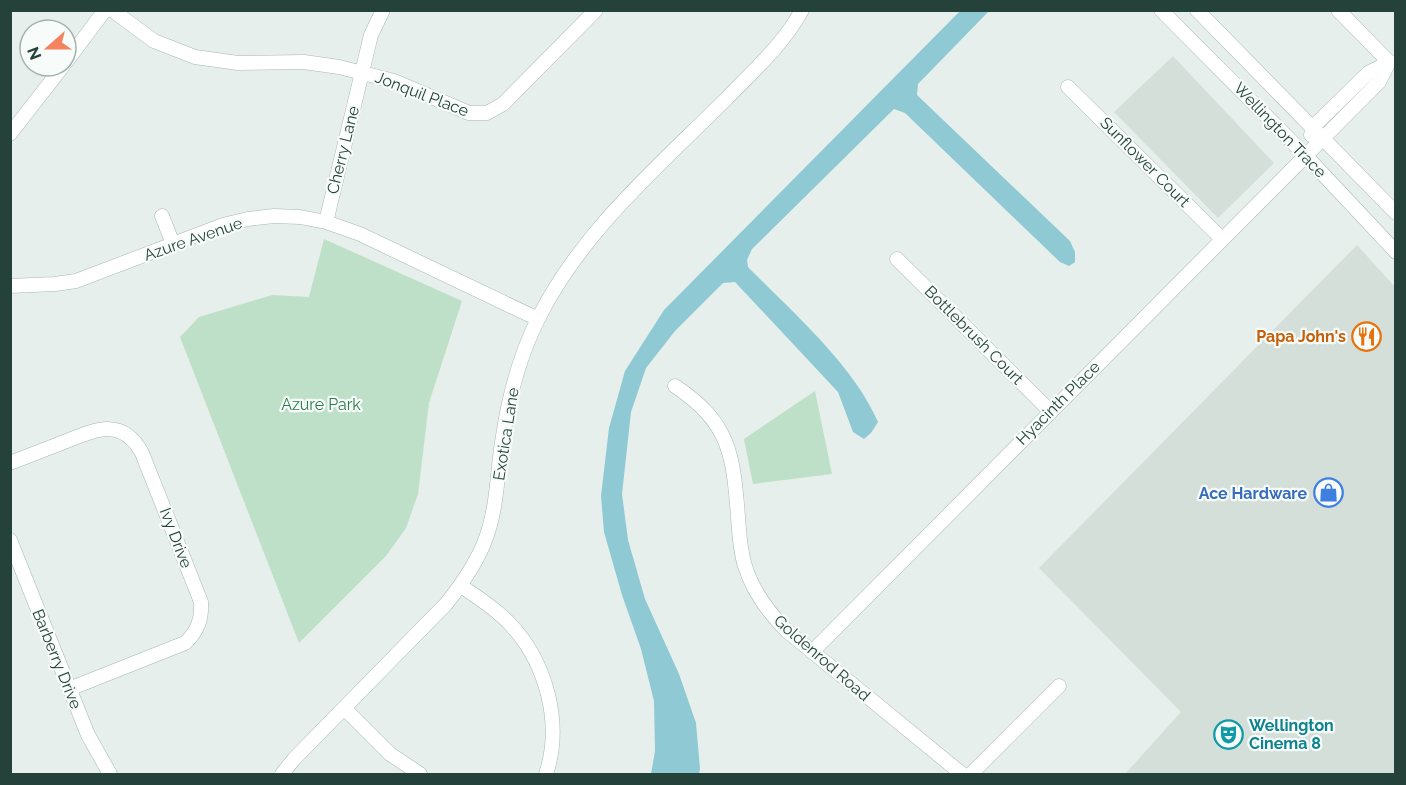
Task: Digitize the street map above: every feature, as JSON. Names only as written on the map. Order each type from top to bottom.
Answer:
[{"type":"street","points":[[78,46],[105,10]]},
{"type":"street","name":"Jonquil Place","points":[[112,10],[154,41],[195,57],[216,62],[304,62],[362,71],[412,88],[469,113],[487,113],[503,104],[596,10]]},
{"type":"street","name":"Cherry Lane","points":[[326,222],[371,35],[383,10]]},
{"type":"street","name":"Exotica Lane","points":[[282,774],[446,604],[461,586],[475,563],[491,521],[502,436],[518,370],[538,320],[573,261],[594,234],[776,49],[802,10]]},
{"type":"street","name":"Wellington Trace","points":[[1161,10],[1305,155],[1395,252]]},
{"type":"street","name":"Wellington Trace","points":[[1197,10],[1395,213]]},
{"type":"street","points":[[1305,155],[1313,127],[1368,73],[1392,59],[1338,10]]},
{"type":"street","name":"Hyacinth Place","points":[[812,652],[1221,238],[1379,82],[1392,59]]},
{"type":"street","points":[[10,134],[54,78]]},
{"type":"street","name":"Sunflower Court","points":[[1068,87],[1221,238]]},
{"type":"street","points":[[162,216],[173,244]]},
{"type":"street","name":"Azure Avenue","points":[[10,286],[55,284],[76,280],[223,225],[248,219],[274,216],[300,217],[326,222],[360,234],[538,320]]},
{"type":"street","name":"Bottlebrush Court","points":[[897,259],[1050,411]]},
{"type":"street","name":"Goldenrod Road","points":[[675,386],[708,411],[730,450],[744,565],[752,584],[773,617],[812,652],[962,774]]},
{"type":"street","name":"Ivy Drive","points":[[10,463],[98,429],[116,430],[132,438],[142,453],[201,602],[200,621],[192,637],[185,643],[69,689]]},
{"type":"street","name":"Barberry Drive","points":[[10,540],[88,735],[110,774]]},
{"type":"street","points":[[461,586],[510,623],[523,639],[539,667],[549,697],[553,728],[552,749],[546,774]]},
{"type":"street","points":[[971,774],[1059,686]]},
{"type":"street","points":[[344,708],[390,754],[420,774]]},
{"type":"shaded area","points":[[1173,56],[1274,163],[1218,218],[1114,112]]},
{"type":"shaded area","points":[[1357,245],[1395,287],[1395,774],[1125,774],[1181,712],[1039,568]]},
{"type":"green space","name":"Azure Park","points":[[324,239],[462,301],[429,403],[418,494],[406,528],[386,556],[299,643],[180,337],[199,317],[272,295],[309,297]]},
{"type":"green space","points":[[815,391],[832,474],[753,484],[744,439]]},
{"type":"water","points":[[960,11],[989,11],[918,84],[917,95],[1070,241],[1075,252],[1075,262],[1069,266],[1060,262],[905,113],[894,109],[752,249],[747,260],[748,267],[820,340],[853,379],[878,422],[871,433],[864,439],[853,432],[838,392],[735,282],[723,283],[675,331],[646,368],[631,412],[622,494],[628,540],[645,599],[679,674],[696,723],[700,769],[699,774],[651,774],[655,751],[654,701],[641,649],[622,595],[604,532],[601,496],[609,428],[625,371],[664,310]]},
{"type":"place","name":"Papa John's","points":[[1367,336]]},
{"type":"place","name":"Ace Hardware","points":[[1328,493]]},
{"type":"place","name":"Wellington Cinema 8","points":[[1228,734]]}]
